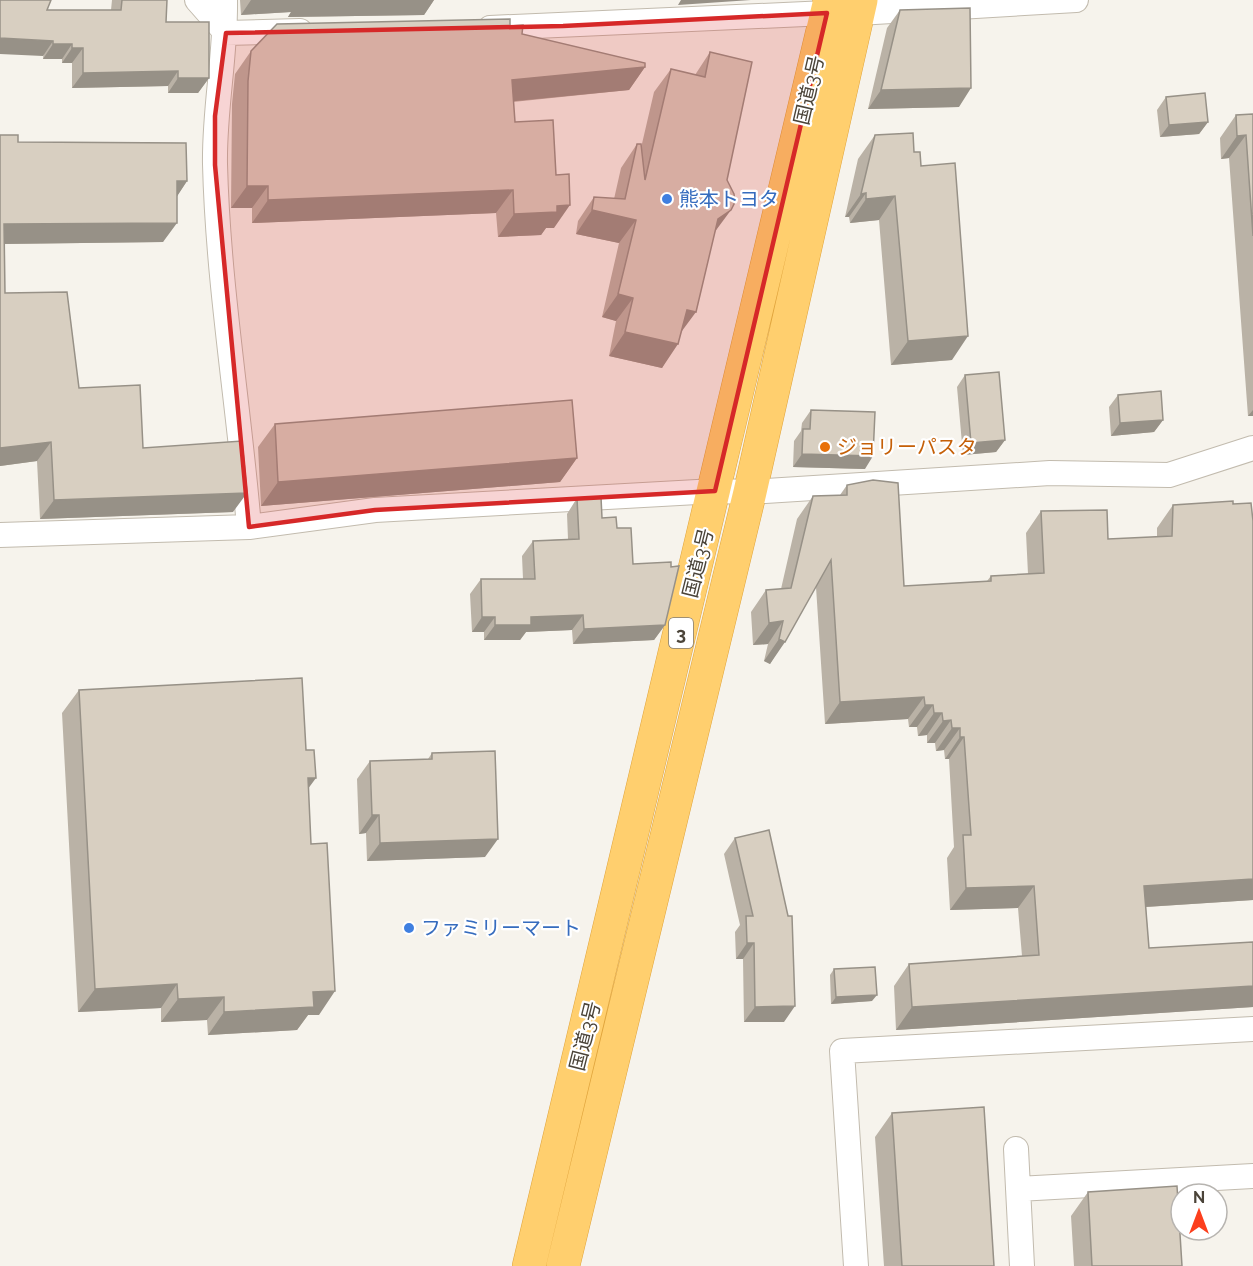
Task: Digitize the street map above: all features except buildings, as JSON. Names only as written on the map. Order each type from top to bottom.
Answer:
[{"type":"highway","name":"国道3号","points":[[529,1266],[716,491],[844,6]]},
{"type":"highway","name":"国道3号","points":[[563,1266],[750,492],[844,6]]},
{"type":"street","points":[[197,0],[226,33],[319,31]]},
{"type":"street","points":[[225,0],[226,33],[215,116],[215,165],[224,283],[249,527]]},
{"type":"street","points":[[470,28],[575,26],[844,6],[1076,0]]},
{"type":"street","points":[[0,535],[249,527],[375,510],[716,491],[750,492],[1050,473],[1169,475],[1253,448]]},
{"type":"street","points":[[856,1266],[842,1051],[1253,1029]]},
{"type":"street","points":[[1016,1149],[1022,1266]]},
{"type":"street","points":[[1018,1189],[1253,1176]]},
{"type":"highlighted area","points":[[827,13],[715,491],[375,510],[249,527],[215,165],[215,116],[226,33],[563,26]]},
{"type":"place","name":"熊本トヨタ","points":[[667,199]]},
{"type":"place","name":"ジョリーパスタ","points":[[825,447]]},
{"type":"place","name":"ファミリーマート","points":[[409,928]]}]
